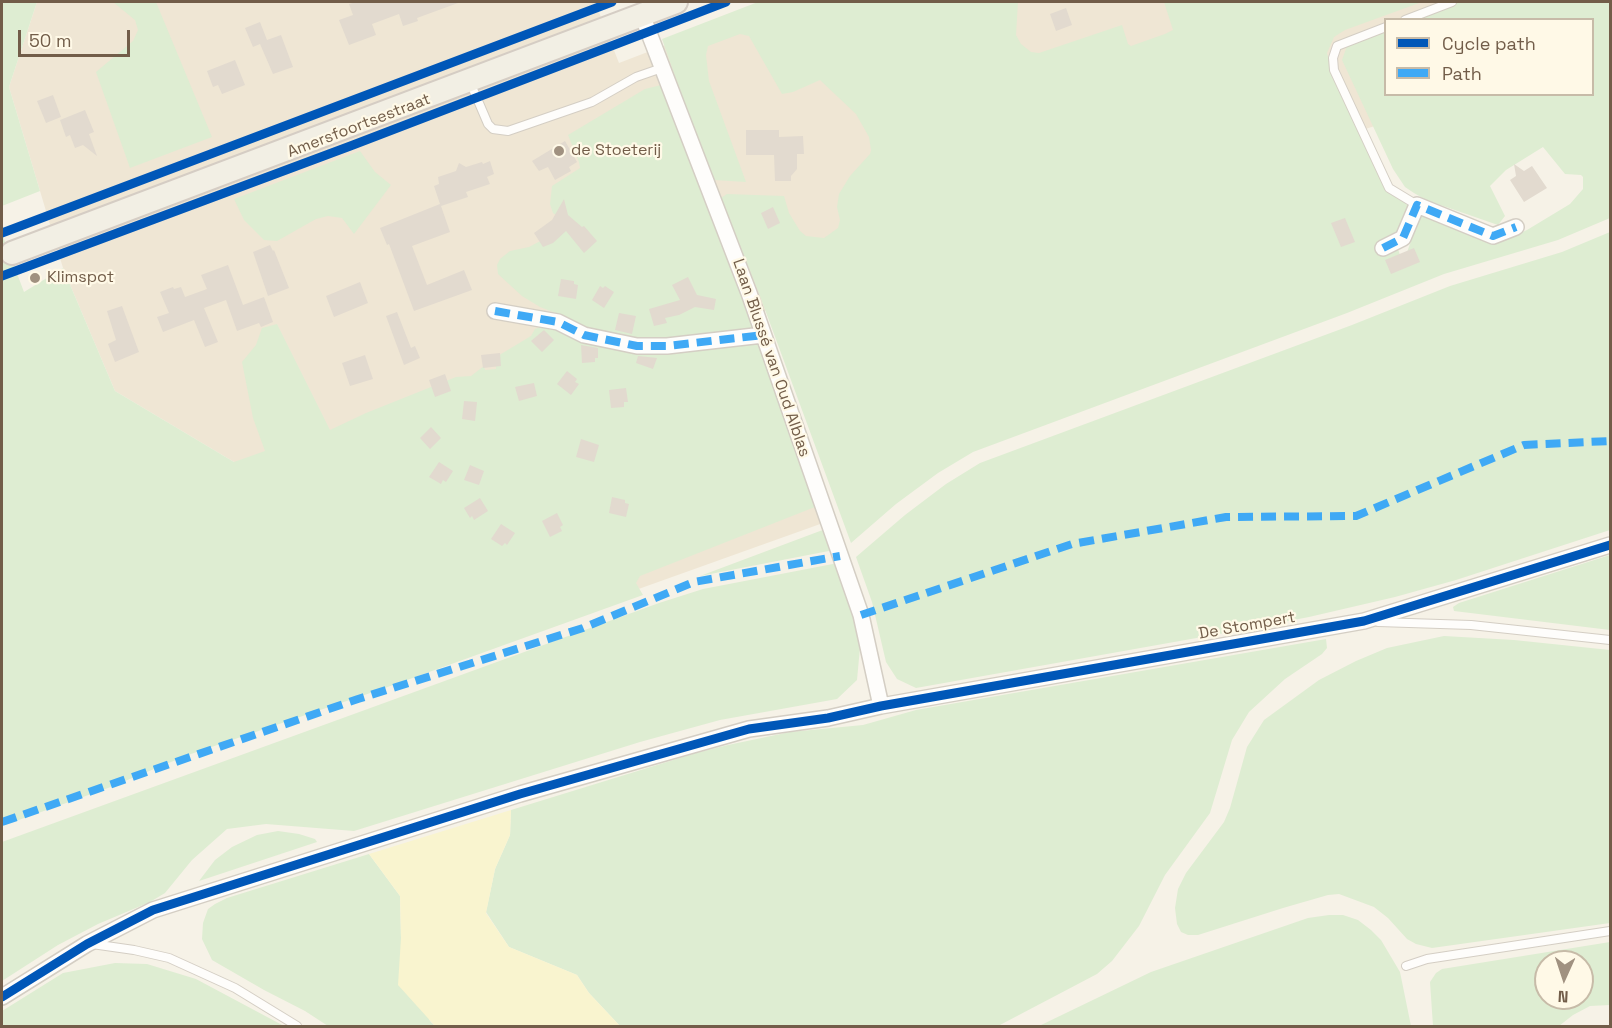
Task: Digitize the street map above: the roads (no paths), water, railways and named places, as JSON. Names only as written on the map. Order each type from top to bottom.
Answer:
[{"type":"main road","name":"Amersfoortsestraat","points":[[12,253],[648,9],[676,2]]},
{"type":"street","name":"Laan Blussé van Oud Alblas","points":[[648,9],[662,68],[763,334],[861,615],[881,706]]},
{"type":"street","points":[[1383,248],[1403,238],[1417,205],[1493,236],[1516,227]]},
{"type":"street","points":[[495,311],[558,322],[584,335],[637,346],[667,346],[763,334]]},
{"type":"street","name":"De Stompert","points":[[2,997],[87,944],[153,910],[520,794],[749,729],[828,718],[881,706],[1364,621],[1611,545]]},
{"type":"lane","points":[[1410,18],[1452,2]]},
{"type":"lane","points":[[1384,28],[1337,45],[1333,58],[1334,70],[1389,188],[1417,205]]},
{"type":"lane","points":[[469,79],[488,124],[493,129],[508,131],[592,102],[636,77],[662,68]]},
{"type":"lane","points":[[1364,621],[1471,625],[1611,640]]},
{"type":"lane","points":[[1406,966],[1427,959],[1611,931]]},
{"type":"lane","points":[[87,944],[134,950],[170,958],[235,988],[297,1026]]},
{"type":"place","name":"de Stoeterij","points":[[559,151]]},
{"type":"place","name":"Klimspot","points":[[35,278]]}]
